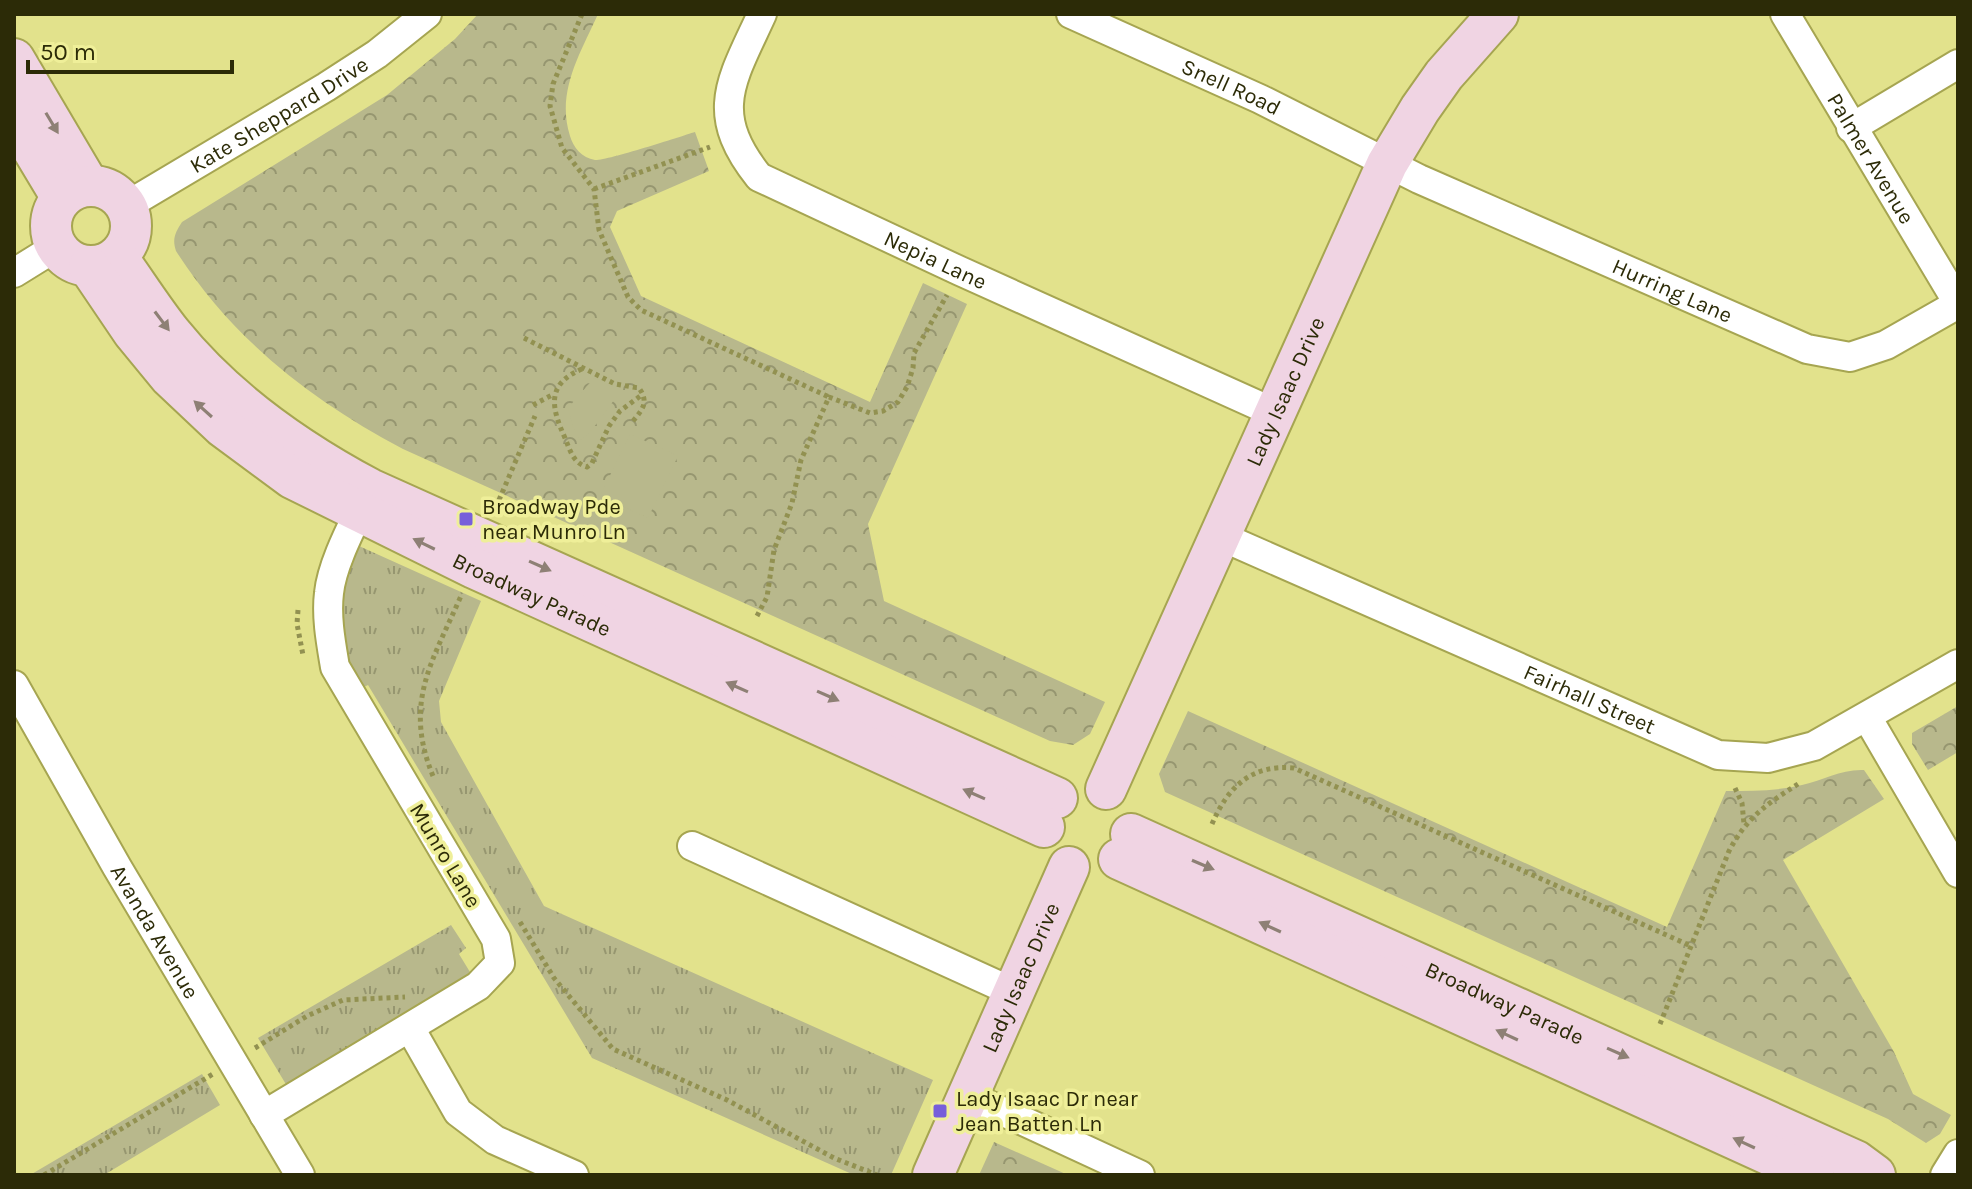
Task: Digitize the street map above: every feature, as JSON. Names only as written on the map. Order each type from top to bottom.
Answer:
[{"type":"street","name":"Kate Sheppard Drive","points":[[126,206],[326,87],[377,54],[427,14]]},
{"type":"street","name":"Nepia Lane","points":[[762,14],[729,91],[728,110],[740,153],[759,177],[1275,413]]},
{"type":"street","name":"Snell Road","points":[[1071,14],[1260,99],[1387,164]]},
{"type":"street","name":"Lady Isaac Drive","points":[[1106,789],[1387,164],[1444,75],[1498,14]]},
{"type":"street","name":"Palmer Avenue","points":[[1785,14],[1958,304]]},
{"type":"street","points":[[14,59],[76,192]]},
{"type":"street","points":[[1851,128],[1958,64]]},
{"type":"street","points":[[14,118],[76,192]]},
{"type":"street","name":"Hurring Lane","points":[[1387,164],[1807,349],[1850,357],[1886,345],[1958,304]]},
{"type":"street","points":[[14,273],[87,257],[125,248],[131,228],[126,206],[111,191],[76,192],[54,209],[51,235],[87,257]]},
{"type":"street","name":"Broadway Parade","points":[[87,257],[173,335],[227,391],[364,501],[1050,813]]},
{"type":"street","name":"Munro Lane","points":[[264,1115],[478,986],[500,963],[500,951],[485,919],[335,667],[329,591],[337,562],[364,501]]},
{"type":"street","name":"Fairhall Street","points":[[1220,536],[1718,755],[1768,758],[1814,746],[1958,664]]},
{"type":"street","name":"Avanda Avenue","points":[[14,685],[300,1175]]},
{"type":"street","points":[[1867,717],[1958,873]]},
{"type":"street","points":[[1093,785],[1106,789],[1126,807],[1131,820],[1125,846],[1104,869],[1086,872],[1069,867],[1051,851],[1050,813],[1067,790],[1093,785]]},
{"type":"street","points":[[692,846],[1013,992]]},
{"type":"street","name":"Broadway Parade","points":[[1125,846],[1814,1175]]},
{"type":"street","name":"Broadway Parade","points":[[1125,846],[1841,1154],[1875,1175]]},
{"type":"street","name":"Lady Isaac Drive","points":[[933,1175],[1069,867]]},
{"type":"street","points":[[410,1028],[458,1112],[495,1140],[574,1175]]},
{"type":"street","points":[[967,1095],[1140,1175]]},
{"type":"street","points":[[1945,1175],[1958,1154]]},
{"type":"path","points":[[582,14],[553,84],[550,106],[562,148],[594,189],[599,230],[628,297],[641,310],[870,413],[883,411],[898,402],[907,387],[914,353],[960,271]]},
{"type":"path","points":[[594,189],[734,139]]},
{"type":"path","points":[[524,338],[615,384],[639,388],[643,394],[644,409],[633,421]]},
{"type":"path","points":[[582,369],[561,381],[555,394],[554,412],[575,460],[587,467],[596,457],[609,426],[620,411],[643,394]]},
{"type":"path","points":[[533,405],[555,394]]},
{"type":"path","points":[[757,616],[767,597],[774,550],[798,482],[801,460],[829,397]]},
{"type":"path","points":[[435,779],[421,742],[421,695],[428,671],[480,555],[535,416]]},
{"type":"path","points":[[299,597],[297,624],[305,661]]},
{"type":"path","points":[[1212,824],[1220,806],[1239,781],[1265,769],[1294,768],[1691,946]]},
{"type":"path","points":[[1660,1024],[1729,851],[1744,825],[1798,784]]},
{"type":"path","points":[[1735,788],[1742,803],[1744,825]]},
{"type":"path","points":[[514,912],[554,978],[613,1049],[727,1100],[834,1158],[877,1175]]},
{"type":"path","points":[[44,1175],[307,1016],[343,1000],[413,996]]},
{"type":"green space","points":[[478,14],[598,14],[572,74],[566,104],[571,140],[586,157],[595,160],[613,157],[695,132],[709,171],[617,211],[610,227],[641,296],[870,402],[923,283],[967,304],[868,524],[884,601],[1105,702],[1090,734],[1073,745],[1050,741],[403,449],[306,388],[248,340],[222,312],[176,251],[175,236],[182,222],[387,95],[455,39]]},
{"type":"green space","points":[[594,378],[613,387],[617,397],[580,440],[568,408]]},
{"type":"green space","points":[[630,434],[678,456],[648,518],[600,496]]},
{"type":"green space","points":[[359,546],[481,601],[439,701],[441,722],[544,906],[933,1080],[891,1175],[854,1175],[592,1058],[368,685],[360,689],[344,662],[340,586]]},
{"type":"green space","points":[[1958,706],[1958,752],[1928,770],[1912,744],[1912,733]]},
{"type":"green space","points":[[1188,711],[1667,927],[1726,791],[1783,788],[1848,771],[1864,770],[1884,799],[1783,860],[1894,1052],[1913,1094],[1951,1115],[1940,1134],[1926,1143],[1888,1119],[1165,792],[1159,774]]},
{"type":"green space","points":[[451,925],[466,948],[459,954],[473,977],[287,1086],[258,1038]]},
{"type":"green space","points":[[202,1074],[220,1105],[104,1175],[30,1175]]},
{"type":"green space","points":[[994,1142],[1068,1175],[979,1175]]},
{"type":"place","name":"Broadway Pde near Munro Ln","points":[[466,519]]},
{"type":"place","name":"Lady Isaac Dr near Jean Batten Ln","points":[[940,1111]]}]
